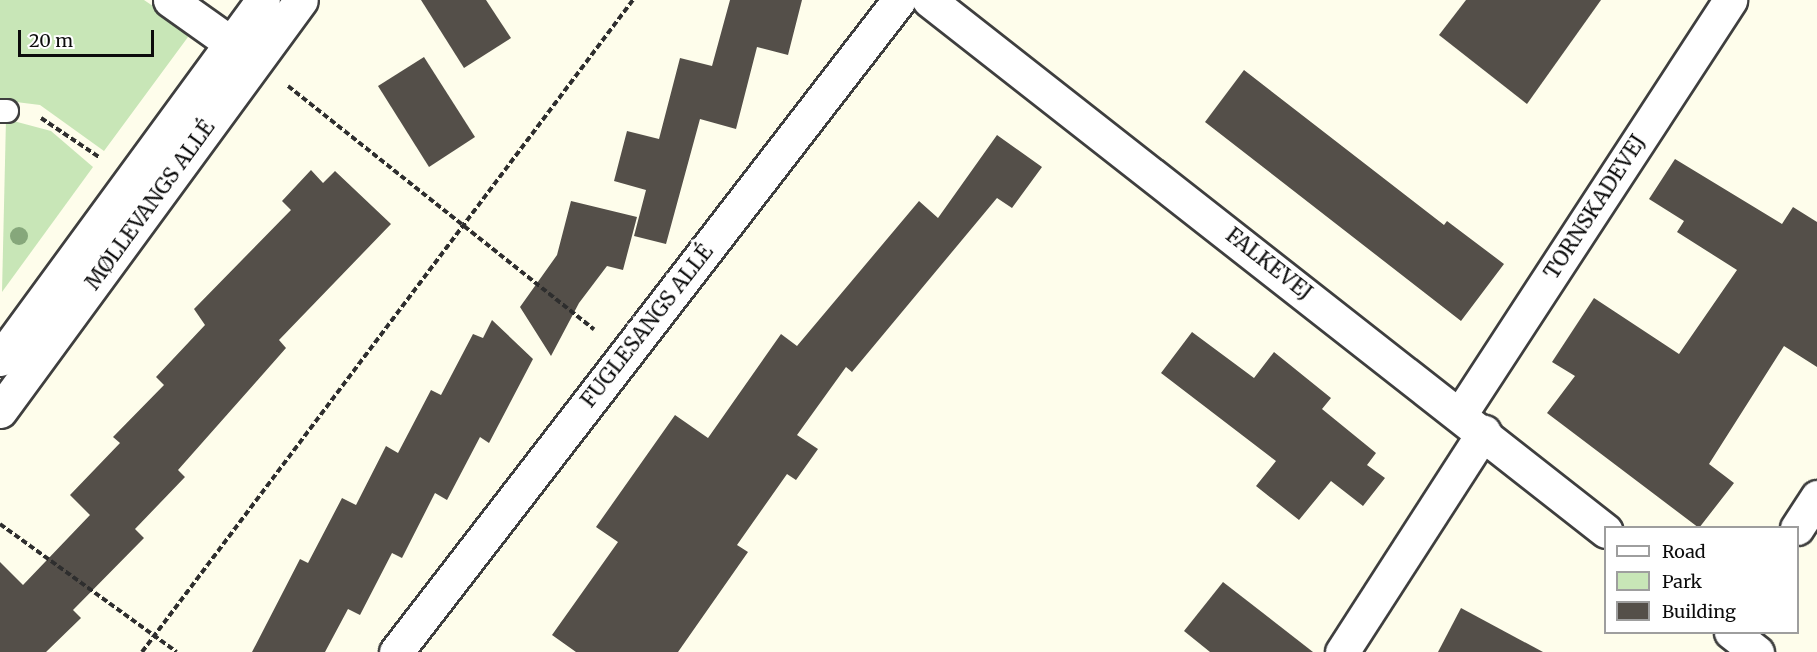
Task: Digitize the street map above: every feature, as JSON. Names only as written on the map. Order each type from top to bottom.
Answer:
[{"type":"street","points":[[170,0],[244,52]]},
{"type":"street","name":"MØLLEVANGS ALLÉ","points":[[0,411],[244,52],[263,0]]},
{"type":"street","name":"MØLLEVANGS ALLÉ","points":[[4,345],[131,181],[244,52],[301,0]]},
{"type":"street","name":"FUGLESANGS ALLÉ","points":[[396,652],[898,0]]},
{"type":"street","name":"FALKEVEJ","points":[[929,0],[1472,423],[1604,530]]},
{"type":"street","name":"TORNSKADEVEJ","points":[[1342,652],[1472,423],[1730,0]]},
{"type":"street","points":[[1798,526],[1817,497]]},
{"type":"street","points":[[1717,652],[1729,634]]},
{"type":"street","points":[[1731,634],[1757,652]]},
{"type":"path","points":[[142,652],[464,228],[633,0]]},
{"type":"path","points":[[244,52],[625,354]]},
{"type":"path","points":[[3,111],[45,118],[131,181]]},
{"type":"path","points":[[0,524],[177,652]]},
{"type":"green space","points":[[0,0],[144,0],[184,27],[188,37],[104,151],[40,105],[0,100]]},
{"type":"green space","points":[[6,119],[51,131],[93,167],[2,292]]},
{"type":"building","points":[[421,0],[486,0],[511,38],[464,68]]},
{"type":"building","points":[[730,0],[802,0],[788,55],[757,47],[736,129],[700,119],[666,244],[634,236],[646,190],[614,181],[627,131],[659,139],[680,58],[712,66]]},
{"type":"building","points":[[1466,0],[1601,0],[1527,104],[1439,35]]},
{"type":"building","points":[[424,57],[475,137],[429,167],[378,86]]},
{"type":"building","points":[[1244,70],[1444,225],[1447,221],[1504,264],[1461,321],[1205,122]]},
{"type":"building","points":[[997,135],[1042,167],[1012,208],[997,198],[852,372],[846,367],[797,435],[818,449],[796,480],[787,474],[737,545],[748,552],[678,652],[576,652],[552,635],[618,542],[596,527],[675,415],[708,438],[781,334],[797,346],[919,201],[938,218]]},
{"type":"building","points":[[1675,159],[1782,224],[1793,207],[1817,222],[1817,367],[1784,346],[1709,464],[1734,483],[1701,526],[1696,526],[1547,413],[1575,376],[1552,362],[1594,298],[1679,354],[1737,270],[1677,232],[1684,221],[1649,199]]},
{"type":"building","points":[[311,170],[323,183],[335,171],[391,224],[279,340],[286,348],[178,470],[185,477],[135,529],[144,538],[73,610],[81,618],[46,652],[0,652],[0,562],[23,585],[90,515],[70,495],[120,443],[113,437],[164,385],[156,377],[205,325],[194,309],[291,210],[282,201]]},
{"type":"building","points":[[571,201],[637,217],[623,270],[607,266],[579,303],[551,356],[520,307],[557,255]]},
{"type":"building","points":[[492,320],[533,359],[489,443],[480,437],[447,500],[435,493],[402,558],[392,553],[360,615],[348,609],[325,652],[252,652],[300,559],[308,563],[342,498],[356,505],[386,446],[398,453],[431,390],[441,395],[473,334],[483,338]]},
{"type":"building","points":[[1192,332],[1254,378],[1274,352],[1331,398],[1322,409],[1376,453],[1367,465],[1385,478],[1363,506],[1331,481],[1299,520],[1256,486],[1276,461],[1161,373]]},
{"type":"building","points":[[1223,582],[1313,652],[1210,652],[1184,631]]},
{"type":"building","points":[[1461,608],[1543,652],[1438,652]]}]
